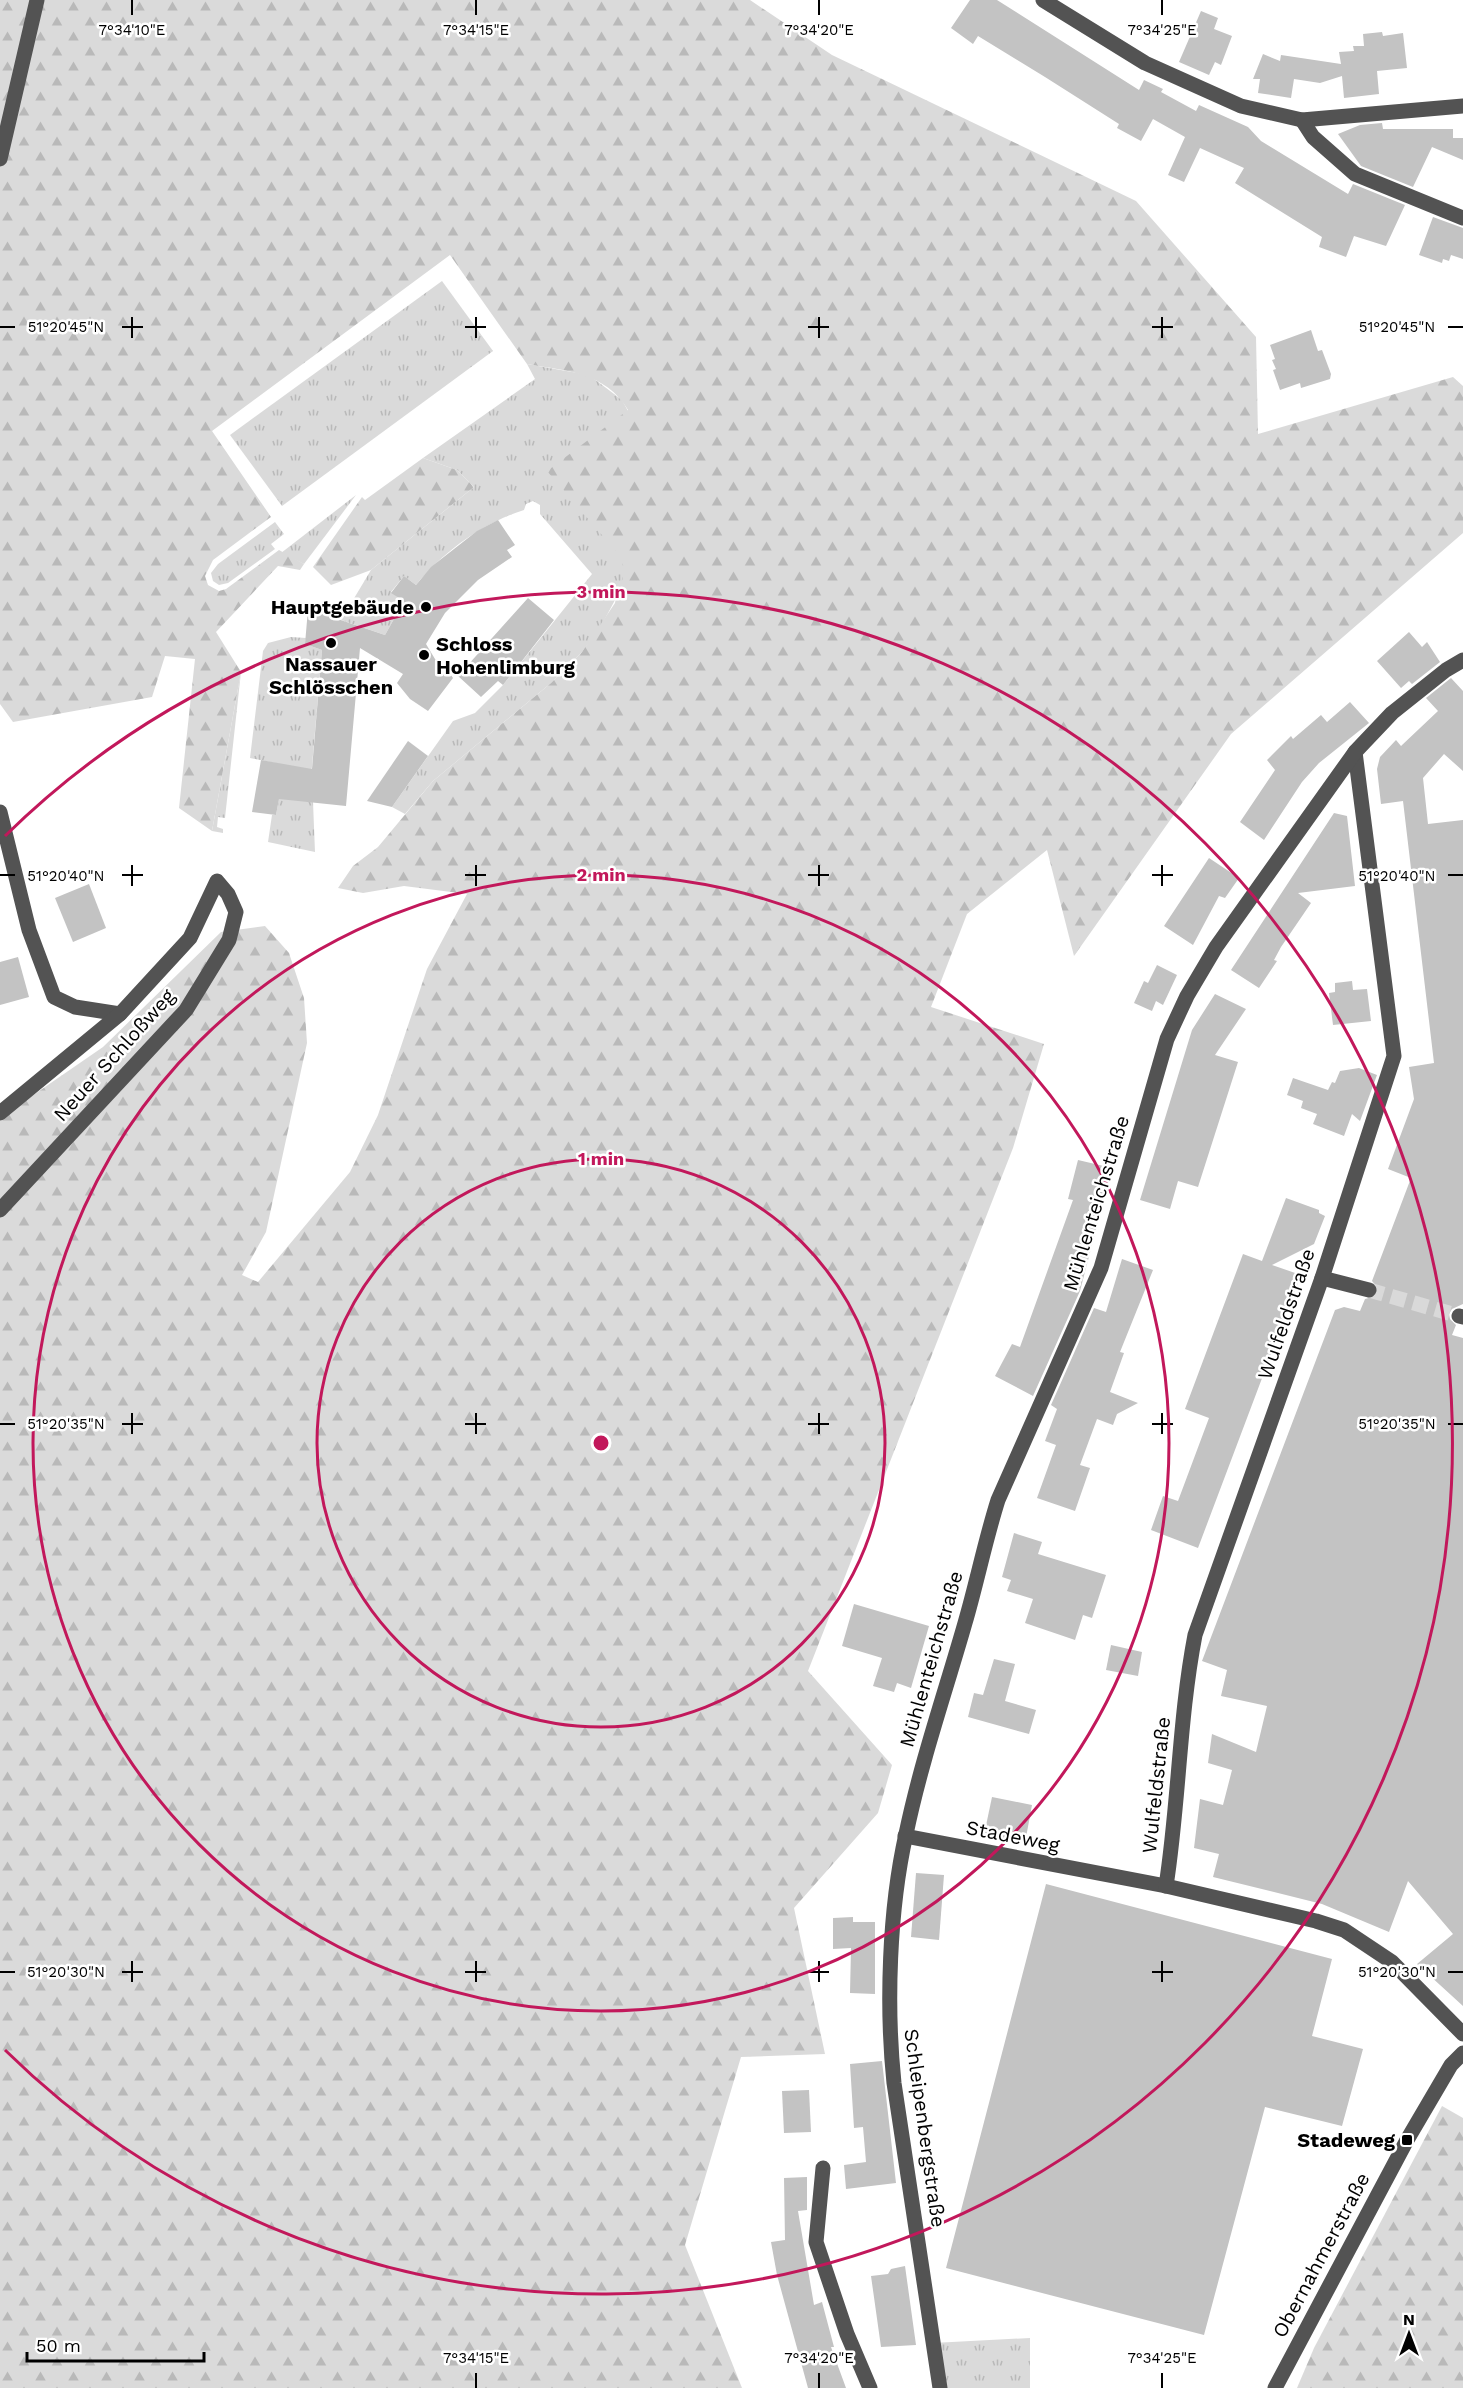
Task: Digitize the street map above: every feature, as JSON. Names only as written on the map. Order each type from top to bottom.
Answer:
[{"type":"street","points":[[0,159],[38,0]]},
{"type":"street","points":[[1043,0],[1145,63],[1241,106],[1302,120],[1463,106]]},
{"type":"street","points":[[1302,120],[1313,137],[1355,174],[1463,218]]},
{"type":"street","name":"Mühlenteichstraße","points":[[905,1836],[920,1771],[966,1621],[985,1540],[998,1500],[1101,1268],[1167,1039],[1187,996],[1216,947],[1355,752],[1392,713],[1446,670],[1463,660]]},
{"type":"street","name":"Wulfeldstraße","points":[[1166,1886],[1176,1824],[1186,1692],[1195,1635],[1322,1278],[1394,1056],[1355,752]]},
{"type":"street","points":[[0,812],[28,930],[40,966],[54,997],[75,1007],[120,1014]]},
{"type":"street","name":"Neuer Schloßweg","points":[[0,1210],[186,1010],[229,939],[236,912],[228,894],[217,881],[190,938],[120,1014]]},
{"type":"street","points":[[0,1113],[120,1014]]},
{"type":"street","points":[[1322,1278],[1369,1290]]},
{"type":"street","name":"Stadeweg","points":[[905,1836],[1166,1886],[1316,1921],[1344,1930],[1392,1962],[1463,2034]]},
{"type":"street","name":"Schleipenbergstraße","points":[[905,1836],[890,1985],[889,2034],[940,2388]]},
{"type":"street","name":"Obernahmerstraße","points":[[1275,2388],[1407,2140],[1451,2065],[1463,2053]]},
{"type":"street","points":[[823,2168],[816,2242],[847,2334],[870,2388]]},
{"type":"green space","points":[[0,0],[750,0],[832,55],[1136,201],[1256,337],[1258,434],[1453,377],[1463,386],[1463,533],[1231,734],[1074,956],[1047,850],[967,914],[931,1007],[1044,1044],[1013,1148],[808,1671],[892,1765],[878,1813],[794,1908],[825,2054],[741,2057],[685,2245],[742,2388],[0,2388],[0,1118],[103,1047],[221,932],[265,926],[289,953],[304,998],[307,1043],[266,1232],[242,1275],[258,1282],[350,1172],[378,1115],[427,969],[467,894],[404,886],[363,893],[338,888],[353,866],[378,847],[433,781],[551,683],[582,652],[615,603],[623,576],[620,556],[547,471],[628,410],[619,397],[608,388],[584,375],[527,364],[450,255],[212,431],[271,517],[213,560],[205,576],[208,585],[219,591],[226,589],[279,550],[304,564],[300,570],[278,566],[216,632],[241,672],[212,831],[179,808],[195,659],[165,656],[152,697],[13,722],[0,704]]},
{"type":"green space","points":[[442,281],[493,351],[282,506],[230,435]]},
{"type":"green space","points":[[527,364],[589,375],[622,400],[628,411],[651,409],[622,587],[600,628],[582,652],[551,683],[433,781],[405,814],[392,807],[453,721],[475,713],[503,685],[592,574],[540,514],[540,505],[533,501],[526,504],[524,510],[494,522],[465,540],[439,561],[416,585],[404,576],[391,592],[404,601],[385,635],[341,620],[371,570],[474,487],[457,470],[423,458],[535,379]]},
{"type":"green space","points":[[423,458],[457,470],[474,487],[371,570],[331,585],[313,567],[362,497],[365,500]]},
{"type":"green space","points":[[356,495],[304,564],[281,553]]},
{"type":"green space","points":[[275,522],[284,534],[271,544],[275,549],[228,583],[219,585],[213,581],[211,573],[218,564]]},
{"type":"green space","points":[[291,637],[306,638],[305,644],[322,650],[309,801],[313,802],[315,852],[268,842],[272,815],[276,815],[285,765],[250,758],[263,651],[268,643]]},
{"type":"green space","points":[[241,672],[225,818],[218,817],[217,827],[223,829],[223,833],[212,831]]},
{"type":"green space","points":[[1442,2106],[1463,2118],[1463,2388],[1297,2388],[1314,2348]]},
{"type":"green space","points":[[1030,2338],[1030,2388],[940,2388],[933,2343]]},
{"type":"building","points":[[970,0],[997,0],[1139,90],[1144,80],[1163,89],[1161,92],[1196,111],[1199,105],[1248,127],[1261,141],[1348,194],[1353,184],[1405,205],[1386,246],[1354,236],[1346,257],[1319,247],[1322,237],[1235,183],[1244,168],[1200,148],[1184,182],[1168,175],[1185,137],[1153,119],[1141,141],[1117,128],[1119,124],[978,36],[973,44],[951,28]]},
{"type":"building","points":[[1201,11],[1218,18],[1214,29],[1232,36],[1221,65],[1215,62],[1209,75],[1179,62]]},
{"type":"building","points":[[1382,32],[1383,36],[1403,33],[1407,68],[1377,71],[1379,94],[1344,98],[1342,76],[1320,83],[1294,79],[1291,98],[1258,93],[1260,79],[1253,79],[1263,54],[1280,61],[1281,55],[1341,64],[1339,52],[1354,51],[1353,46],[1364,46],[1363,34]]},
{"type":"building","points":[[1382,123],[1383,129],[1453,129],[1453,138],[1463,138],[1463,160],[1432,147],[1413,187],[1361,166],[1338,134],[1360,125]]},
{"type":"building","points":[[1433,217],[1463,228],[1463,259],[1451,255],[1449,261],[1443,259],[1442,263],[1419,255]]},
{"type":"building","points":[[1311,330],[1318,351],[1322,350],[1331,374],[1330,379],[1301,388],[1300,383],[1280,390],[1273,370],[1276,369],[1272,360],[1275,359],[1270,345]]},
{"type":"building","points":[[498,520],[515,545],[507,550],[512,557],[478,580],[445,613],[426,644],[435,659],[443,663],[453,678],[428,711],[410,699],[397,683],[403,674],[360,648],[346,806],[279,799],[276,815],[252,812],[261,760],[312,769],[322,650],[305,644],[308,609],[385,635],[404,601],[391,593],[404,576],[416,585],[431,567],[477,531]]},
{"type":"building","points":[[528,598],[554,620],[503,685],[498,681],[481,697],[458,676]]},
{"type":"building","points":[[1409,632],[1422,647],[1427,642],[1440,662],[1412,684],[1409,681],[1401,688],[1377,661]]},
{"type":"building","points":[[1451,678],[1463,691],[1463,771],[1444,754],[1423,778],[1428,824],[1463,820],[1463,1304],[1452,1309],[1449,1314],[1450,1319],[1456,1325],[1452,1335],[1463,1338],[1463,2006],[1417,1964],[1453,1934],[1408,1881],[1389,1932],[1322,1904],[1213,1877],[1219,1854],[1194,1848],[1200,1799],[1223,1805],[1232,1770],[1208,1763],[1212,1734],[1256,1752],[1267,1706],[1221,1696],[1227,1670],[1202,1661],[1335,1310],[1344,1307],[1360,1311],[1365,1299],[1376,1296],[1378,1288],[1372,1281],[1411,1178],[1388,1169],[1414,1099],[1409,1067],[1434,1063],[1403,801],[1381,804],[1377,769],[1380,757],[1396,740],[1401,746],[1438,711],[1426,698]]},
{"type":"building","points":[[1350,702],[1369,723],[1319,763],[1302,782],[1264,840],[1240,822],[1275,770],[1267,760],[1291,736],[1293,739],[1321,715],[1327,722]]},
{"type":"building","points":[[408,741],[428,756],[392,807],[367,801]]},
{"type":"building","points":[[1334,813],[1347,816],[1355,886],[1298,893],[1311,903],[1281,947],[1274,960],[1277,961],[1259,988],[1231,970]]},
{"type":"building","points":[[1209,858],[1239,878],[1225,898],[1219,896],[1193,945],[1164,926]]},
{"type":"building","points":[[89,884],[106,928],[73,942],[55,898]]},
{"type":"building","points":[[18,957],[29,997],[0,1005],[0,962]]},
{"type":"building","points":[[1157,965],[1177,975],[1163,1005],[1156,1001],[1152,1011],[1134,1003],[1144,981],[1148,983]]},
{"type":"building","points":[[1352,981],[1353,990],[1367,989],[1371,1021],[1333,1025],[1329,993],[1335,992],[1335,983]]},
{"type":"building","points":[[1215,994],[1246,1009],[1215,1055],[1238,1062],[1198,1187],[1178,1181],[1170,1209],[1140,1200],[1192,1030]]},
{"type":"building","points":[[1359,1068],[1377,1075],[1360,1121],[1352,1114],[1344,1136],[1313,1124],[1317,1114],[1301,1108],[1303,1101],[1287,1095],[1293,1078],[1328,1090],[1332,1082],[1335,1083],[1340,1071]]},
{"type":"building","points":[[1078,1160],[1112,1168],[1080,1291],[1033,1396],[995,1376],[1012,1344],[1020,1347],[1073,1200],[1068,1199]]},
{"type":"building","points":[[1286,1198],[1319,1210],[1319,1213],[1325,1216],[1314,1244],[1272,1265],[1301,1275],[1198,1548],[1151,1530],[1163,1496],[1178,1501],[1209,1418],[1185,1409],[1243,1254],[1262,1261]]},
{"type":"building","points":[[1122,1259],[1153,1270],[1120,1352],[1124,1353],[1110,1392],[1138,1403],[1117,1414],[1113,1425],[1097,1419],[1080,1465],[1090,1468],[1075,1511],[1037,1498],[1056,1445],[1045,1441],[1057,1409],[1051,1405],[1094,1308],[1106,1312]]},
{"type":"building","points":[[1014,1533],[1042,1542],[1038,1554],[1106,1575],[1092,1618],[1083,1615],[1075,1640],[1025,1623],[1033,1599],[1007,1591],[1011,1580],[1002,1577]]},
{"type":"building","points":[[854,1604],[929,1626],[911,1688],[897,1683],[894,1692],[873,1686],[882,1658],[842,1646]]},
{"type":"building","points":[[1111,1645],[1142,1652],[1138,1676],[1106,1670]]},
{"type":"building","points":[[994,1659],[1015,1664],[1005,1701],[1036,1710],[1029,1734],[968,1717],[974,1693],[983,1695]]},
{"type":"building","points":[[992,1797],[1032,1805],[1025,1843],[984,1835]]},
{"type":"building","points":[[916,1873],[944,1875],[939,1940],[911,1937]]},
{"type":"building","points":[[1046,1884],[1332,1959],[1312,2036],[1363,2049],[1342,2126],[1265,2107],[1204,2335],[946,2268]]},
{"type":"building","points":[[853,1917],[853,1922],[875,1922],[875,1994],[850,1993],[851,1948],[833,1949],[833,1918]]},
{"type":"building","points":[[882,2061],[896,2183],[846,2189],[844,2165],[866,2162],[863,2127],[854,2128],[850,2064]]},
{"type":"building","points":[[809,2090],[811,2132],[784,2133],[782,2091]]},
{"type":"building","points":[[807,2177],[807,2210],[798,2211],[814,2305],[822,2302],[834,2347],[831,2347],[846,2388],[808,2388],[777,2275],[771,2242],[785,2240],[784,2178]]},
{"type":"building","points":[[905,2266],[916,2345],[881,2347],[871,2276],[888,2274],[891,2269]]},
{"type":"tunnel","points":[[1369,1290],[1459,1316]]},
{"type":"place","name":"Hauptgebäude","points":[[426,607]]},
{"type":"place","name":"Nassauer Schlösschen","points":[[331,643]]},
{"type":"place","name":"Schloss Hohenlimburg","points":[[424,655]]},
{"type":"place","name":"Stadeweg","points":[[1407,2140]]}]
